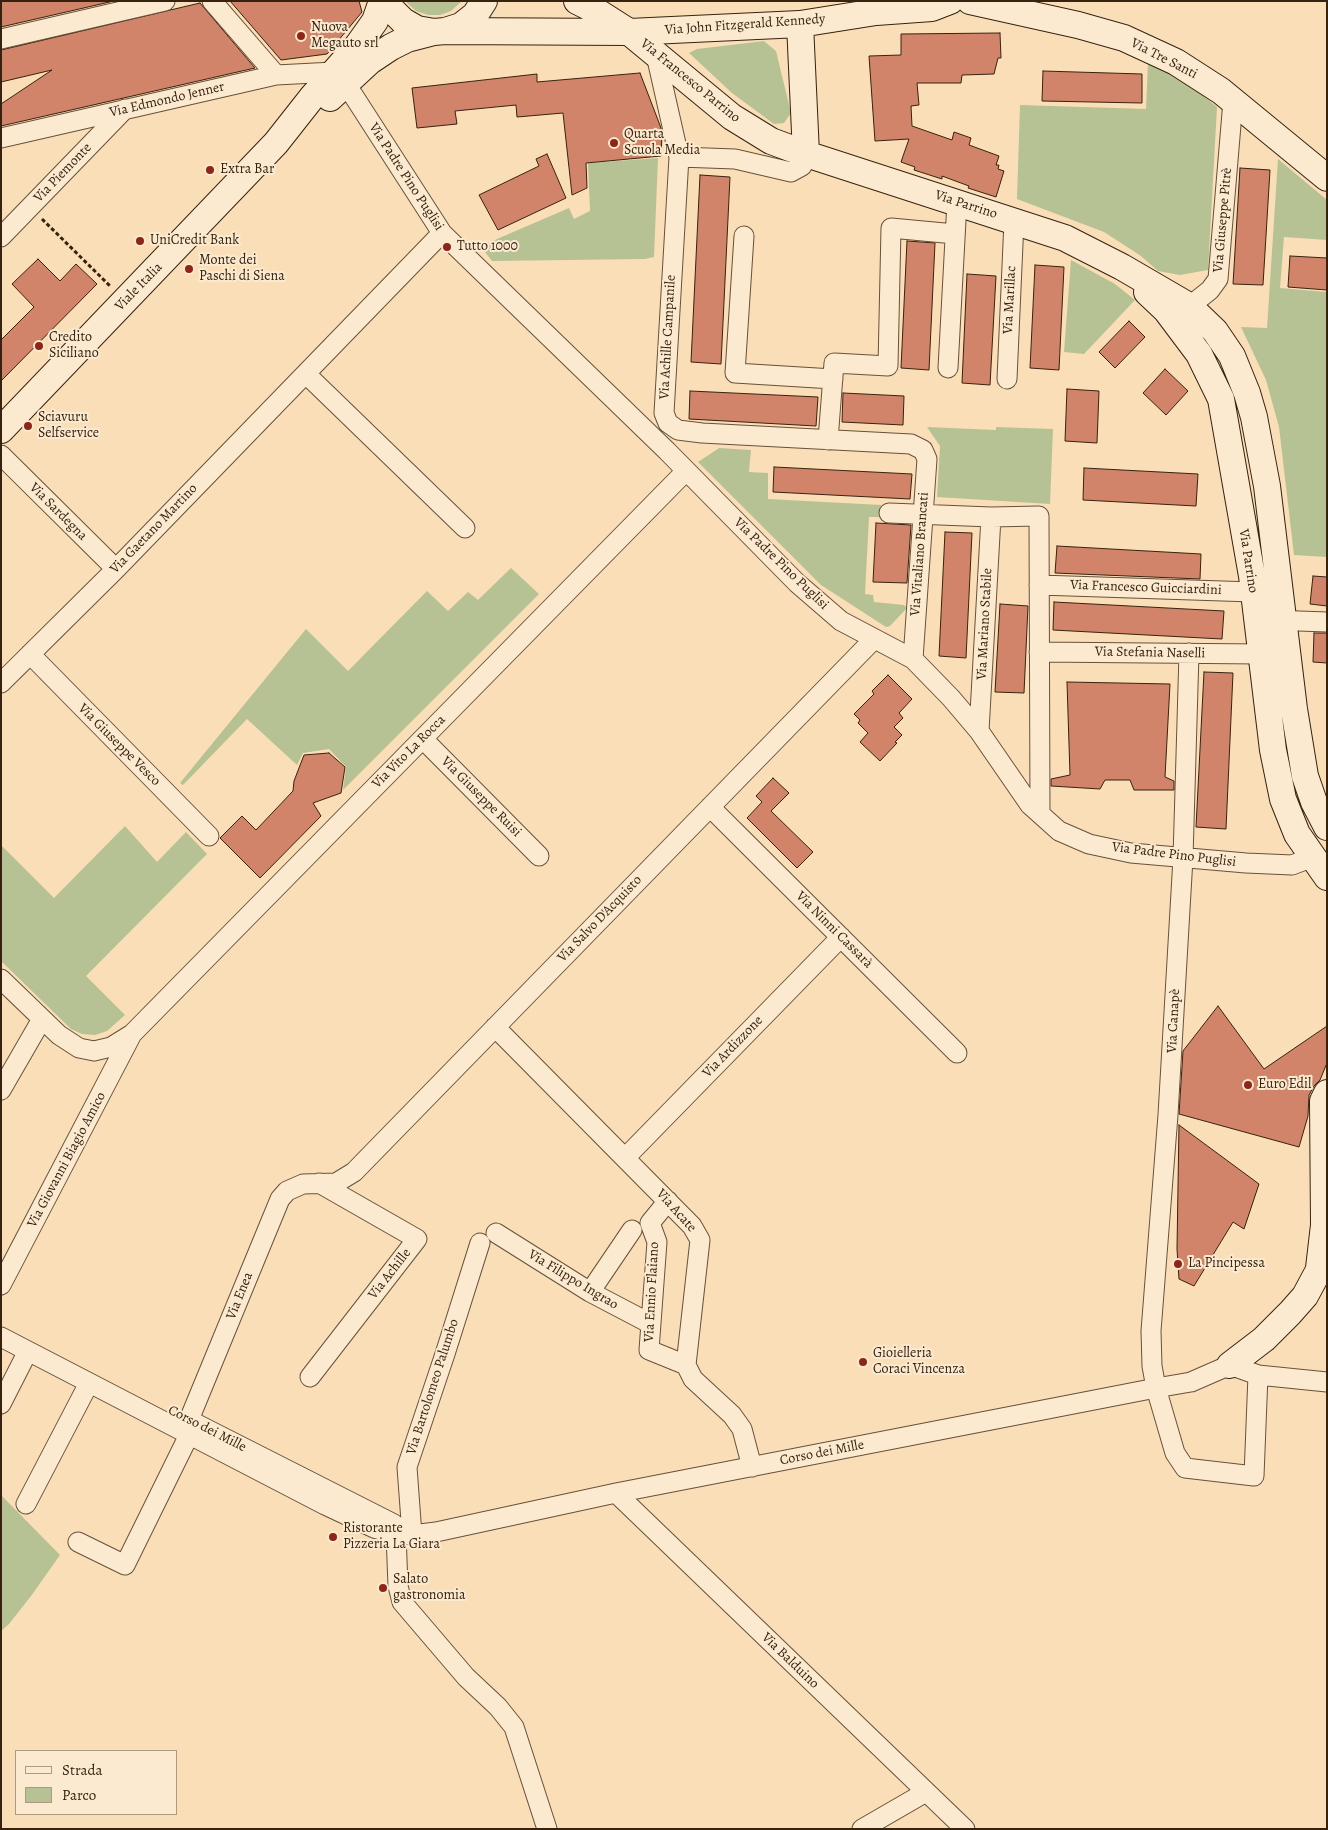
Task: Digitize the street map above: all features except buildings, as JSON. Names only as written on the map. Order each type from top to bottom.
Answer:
[{"type":"street","points":[[1,39],[165,1]]},
{"type":"street","points":[[212,1],[276,75]]},
{"type":"street","name":"Viale Italia","points":[[1,430],[340,78],[358,45],[375,21],[382,1]]},
{"type":"street","points":[[388,1],[391,9],[403,21],[417,29],[439,32],[461,26],[475,15],[484,1]]},
{"type":"street","name":"Via John Fitzgerald Kennedy","points":[[439,32],[629,32],[800,24],[876,12],[932,8],[950,1]]},
{"type":"street","name":"Via Tre Santi","points":[[970,1],[1078,25],[1124,38],[1176,62],[1221,91],[1327,178]]},
{"type":"street","points":[[590,4],[629,32]]},
{"type":"street","points":[[679,157],[735,159],[791,172],[802,166],[806,154],[800,24]]},
{"type":"street","name":"Viale Italia","points":[[340,78],[407,39],[439,32]]},
{"type":"street","name":"Via Francesco Parrino","points":[[629,32],[732,117],[772,141],[806,154]]},
{"type":"street","name":"Via Achille Campanile","points":[[656,55],[679,157],[664,414],[668,423],[678,430],[702,433],[911,444],[923,450]]},
{"type":"street","name":"Via Edmondo Jenner","points":[[1,138],[276,75],[340,78]]},
{"type":"street","name":"Via Padre Pino Puglisi","points":[[340,78],[442,233],[686,471],[797,583],[841,621],[913,659],[951,698],[979,731],[1030,805],[1059,831],[1089,844],[1131,853],[1320,867]]},
{"type":"street","name":"Via Giuseppe Pitrè","points":[[1181,313],[1210,290],[1218,279],[1233,101]]},
{"type":"street","name":"Via Piemonte","points":[[1,237],[125,109]]},
{"type":"street","name":"Via Parrino","points":[[806,154],[1065,238],[1122,267],[1181,313],[1215,331],[1232,356],[1247,393],[1254,417],[1267,486],[1294,709],[1305,776],[1314,802],[1327,827]]},
{"type":"street","points":[[948,368],[957,202]]},
{"type":"street","name":"Via Marillac","points":[[1007,379],[1014,221]]},
{"type":"street","points":[[828,440],[834,363],[888,366],[891,228],[955,234]]},
{"type":"street","name":"Via Gaetano Martino","points":[[1,683],[116,569],[442,233]]},
{"type":"street","points":[[744,236],[735,373],[833,379]]},
{"type":"street","name":"Via Parrino","points":[[1181,313],[1221,399],[1253,592],[1273,750],[1283,799],[1297,834],[1320,867]]},
{"type":"street","points":[[306,374],[465,528]]},
{"type":"street","name":"Via Vitaliano Brancati","points":[[913,659],[927,459],[923,450]]},
{"type":"street","name":"Via Sardegna","points":[[1,455],[116,569]]},
{"type":"street","name":"Via Vito La Rocca","points":[[132,1034],[686,471]]},
{"type":"street","points":[[889,513],[991,517],[1039,516],[1040,814]]},
{"type":"street","name":"Via Mariano Stabile","points":[[979,731],[991,517]]},
{"type":"street","name":"Via Francesco Guicciardini","points":[[1040,585],[1253,592]]},
{"type":"street","points":[[1257,620],[1327,622]]},
{"type":"street","name":"Via Salvo D'Acquisto","points":[[318,1182],[336,1183],[354,1172],[874,639]]},
{"type":"street","name":"Via Stefania Naselli","points":[[1040,652],[1261,654]]},
{"type":"street","name":"Via Giuseppe Vesco","points":[[30,654],[209,836]]},
{"type":"street","name":"Via Canapè","points":[[1189,654],[1183,858],[1168,1115],[1151,1332],[1152,1366],[1156,1388],[1175,1453],[1185,1468],[1254,1476],[1258,1375]]},
{"type":"street","name":"Via Giuseppe Ruisi","points":[[423,739],[539,856]]},
{"type":"street","name":"Via Ninni Cassarà","points":[[710,807],[957,1053]]},
{"type":"street","name":"Via Ardizzone","points":[[625,1158],[841,937]]},
{"type":"street","points":[[1,979],[59,1036],[80,1048],[94,1051],[111,1046],[132,1034]]},
{"type":"street","points":[[1,1090],[42,1019]]},
{"type":"street","name":"Via Acate","points":[[495,1027],[668,1201],[692,1226],[700,1240],[686,1366]]},
{"type":"street","name":"Via Giovanni Biagio Amico","points":[[1,1285],[132,1034]]},
{"type":"street","points":[[1230,1365],[1264,1339],[1290,1314],[1304,1296],[1323,1261],[1325,1128],[1323,1102],[1327,1093]]},
{"type":"street","name":"Via Achille","points":[[310,1377],[417,1239],[318,1182]]},
{"type":"street","name":"Via Enea","points":[[78,1542],[125,1565],[187,1429],[280,1199],[287,1191],[303,1184],[318,1182]]},
{"type":"street","name":"Via Ennio Flaiano","points":[[668,1201],[650,1223],[657,1242],[649,1350],[686,1366]]},
{"type":"street","points":[[590,1292],[632,1230]]},
{"type":"street","name":"Via Filippo Ingrao","points":[[496,1233],[590,1292],[651,1324]]},
{"type":"street","name":"Via Bartolomeo Palumbo","points":[[480,1243],[446,1354],[407,1467],[404,1535],[398,1586],[402,1602],[466,1677],[498,1708],[514,1727],[547,1829]]},
{"type":"street","name":"Corso dei Mille","points":[[1,1324],[325,1505],[374,1528],[404,1535],[436,1532],[616,1493],[1191,1382],[1230,1365]]},
{"type":"street","name":"Corso dei Mille","points":[[1,1337],[89,1383],[187,1429]]},
{"type":"street","points":[[1,1404],[28,1351]]},
{"type":"street","points":[[1230,1365],[1258,1375],[1327,1382]]},
{"type":"street","points":[[686,1366],[693,1379],[732,1415],[742,1429],[752,1467]]},
{"type":"street","points":[[26,1504],[89,1383]]},
{"type":"street","name":"Via Balduino","points":[[616,1493],[965,1829]]},
{"type":"street","points":[[862,1829],[926,1792]]},
{"type":"path","points":[[30,208],[125,301]]},
{"type":"green space","points":[[405,1],[462,1],[451,11],[440,15],[428,15],[416,11]]},
{"type":"green space","points":[[764,41],[776,51],[791,113],[784,123],[774,124],[732,93],[689,53],[697,49]]},
{"type":"green space","points":[[1148,62],[1190,85],[1217,107],[1208,270],[1180,275],[1158,271],[1141,256],[1104,232],[1017,199],[1020,105],[1146,109]]},
{"type":"green space","points":[[658,158],[654,257],[645,259],[492,261],[481,247],[569,208],[574,219],[590,211],[588,163]]},
{"type":"green space","points":[[1278,159],[1327,200],[1327,240],[1284,237],[1280,288],[1327,292],[1327,557],[1294,555],[1279,427],[1266,380],[1241,327],[1267,328]]},
{"type":"green space","points":[[1071,260],[1115,284],[1135,300],[1084,354],[1064,352]]},
{"type":"green space","points":[[927,427],[996,430],[996,427],[1053,429],[1050,504],[937,497],[940,446]]},
{"type":"green space","points":[[719,448],[751,450],[749,472],[768,473],[768,499],[881,505],[879,517],[869,517],[865,594],[873,595],[874,602],[904,605],[907,608],[890,626],[886,627],[821,585],[698,462]]},
{"type":"green space","points":[[511,568],[539,594],[343,790],[346,767],[329,749],[303,753],[297,765],[247,719],[183,785],[180,783],[306,629],[348,671],[427,591],[448,611],[468,592],[478,600]]},
{"type":"green space","points":[[125,826],[157,862],[186,832],[207,854],[86,976],[125,1015],[107,1031],[95,1035],[82,1034],[71,1029],[1,961],[1,845],[54,898]]},
{"type":"green space","points":[[1,1495],[60,1555],[31,1596],[9,1624],[1,1631]]},
{"type":"place","name":"Nuova Megauto srl","points":[[301,36]]},
{"type":"place","name":"Quarta Scuola Media","points":[[614,143]]},
{"type":"place","name":"Extra Bar","points":[[210,170]]},
{"type":"place","name":"UniCredit Bank","points":[[140,241]]},
{"type":"place","name":"Tutto 1000","points":[[447,247]]},
{"type":"place","name":"Monte dei Paschi di Siena","points":[[189,269]]},
{"type":"place","name":"Credito Siciliano","points":[[39,346]]},
{"type":"place","name":"Sciavuru Selfservice","points":[[28,426]]},
{"type":"place","name":"Euro Edil","points":[[1248,1085]]},
{"type":"place","name":"La Pincipessa","points":[[1178,1264]]},
{"type":"place","name":"Gioielleria Coraci Vincenza","points":[[863,1362]]},
{"type":"place","name":"Ristorante Pizzeria La Giara","points":[[333,1537]]},
{"type":"place","name":"Salato gastronomia","points":[[383,1588]]}]
